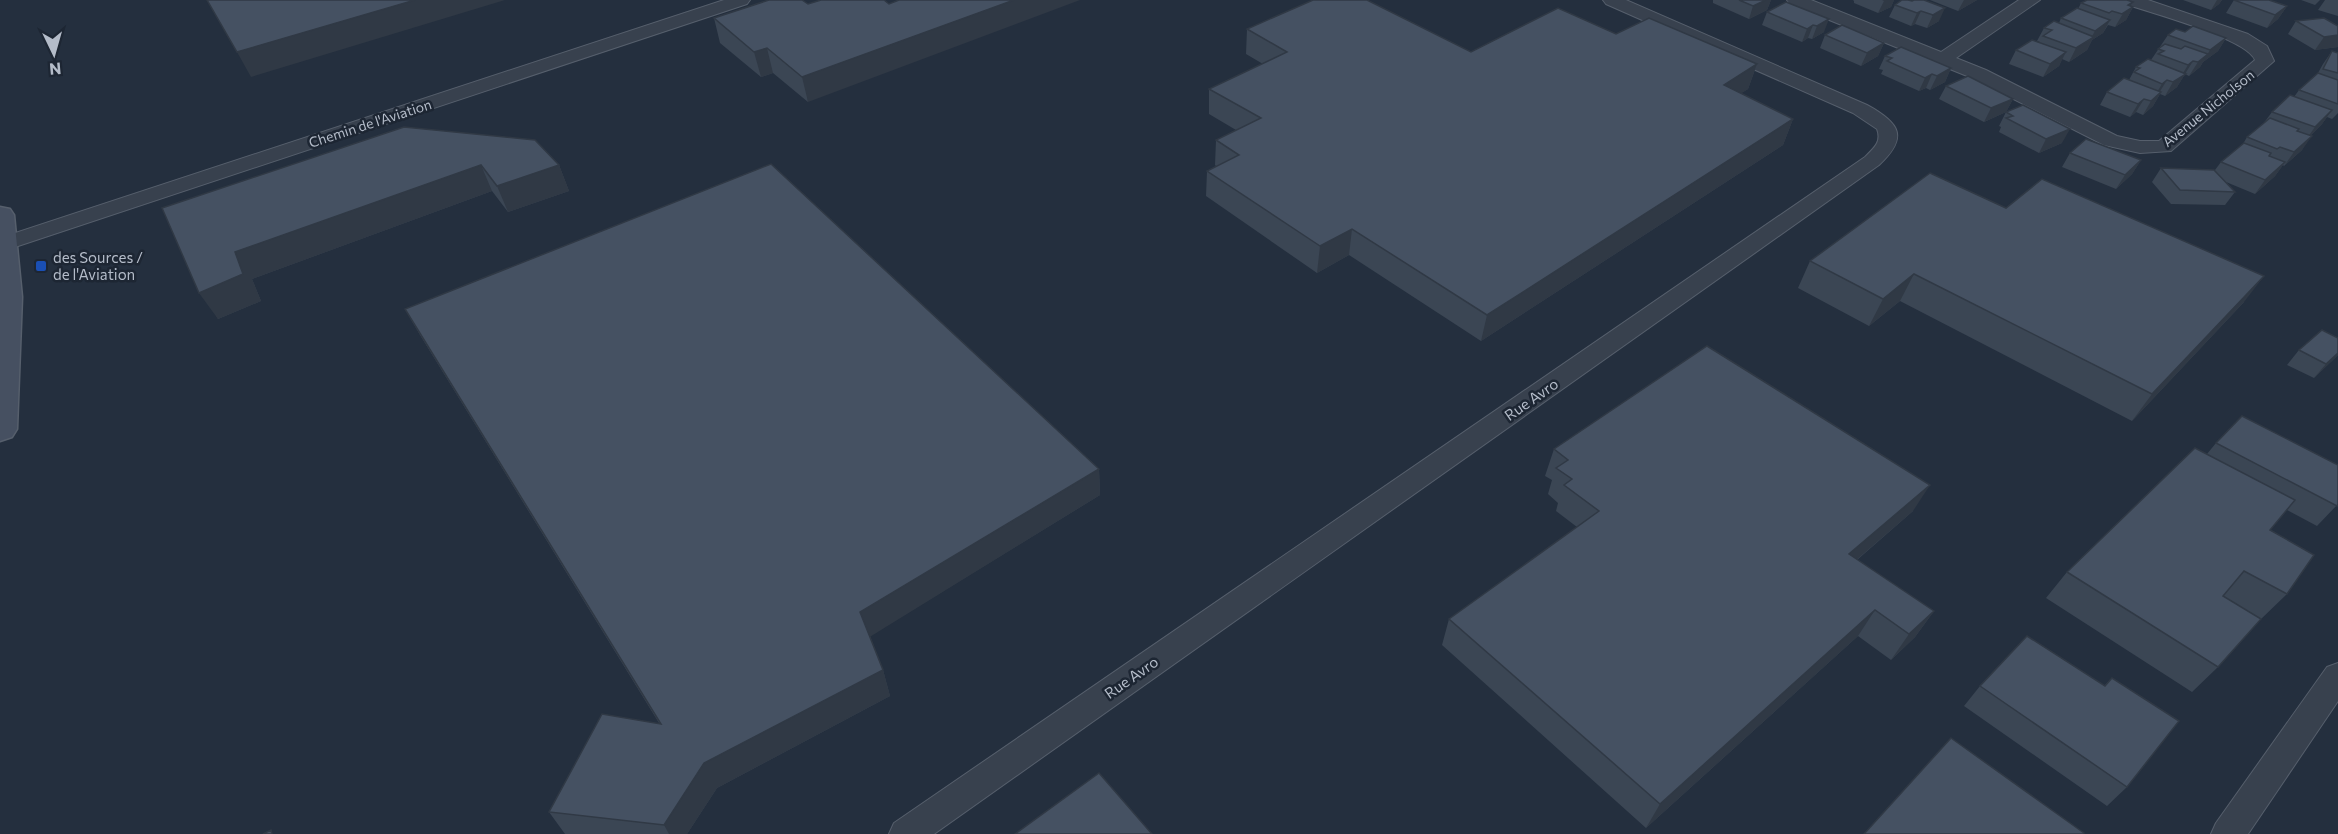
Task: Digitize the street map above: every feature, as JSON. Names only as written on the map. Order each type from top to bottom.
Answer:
[{"type":"main road","points":[[0,215],[7,313],[0,429]]},
{"type":"street","name":"Chemin de l'Aviation","points":[[2,245],[741,0]]},
{"type":"street","name":"Rue Avro","points":[[906,834],[1862,168],[1883,152],[1889,143],[1888,130],[1873,116],[1860,109],[1612,0]]},
{"type":"street","name":"Avenue Nicholson","points":[[1796,0],[1979,74],[2111,141],[2140,147],[2164,147],[2265,61],[2261,50],[2242,38],[2131,0]]},
{"type":"street","points":[[1943,59],[2031,0]]},
{"type":"street","points":[[2228,834],[2338,676]]},
{"type":"building","points":[[207,0],[415,0],[237,52]]},
{"type":"building","points":[[769,0],[802,0],[808,4],[821,0],[884,0],[889,4],[899,0],[1014,0],[802,77],[767,48],[754,52],[714,18]]},
{"type":"building","points":[[1313,0],[1367,0],[1471,52],[1558,8],[1616,34],[1649,18],[1757,64],[1724,85],[1793,119],[1487,315],[1352,229],[1320,246],[1207,171],[1239,155],[1216,140],[1261,118],[1209,89],[1287,52],[1247,29]]},
{"type":"building","points":[[1739,0],[1766,0],[1753,6]]},
{"type":"building","points":[[1902,0],[1924,0],[1945,8],[1933,15],[1921,11],[1917,13],[1895,5]]},
{"type":"building","points":[[2087,0],[2127,0],[2133,2],[2128,5],[2133,7],[2122,14],[2112,11],[2109,13],[2081,3]]},
{"type":"building","points":[[2234,0],[2269,0],[2287,6],[2275,15]]},
{"type":"building","points":[[1786,2],[1829,19],[1807,29],[1767,12]]},
{"type":"building","points":[[2077,8],[2110,20],[2095,31],[2061,18]]},
{"type":"building","points":[[2324,18],[2338,26],[2338,35],[2324,37],[2296,21]]},
{"type":"building","points":[[2054,21],[2094,37],[2076,48],[2043,36],[2052,30],[2044,28]]},
{"type":"building","points":[[1842,25],[1884,43],[1867,53],[1825,35]]},
{"type":"building","points":[[2193,26],[2226,38],[2210,50],[2168,35],[2176,29],[2185,32]]},
{"type":"building","points":[[2032,40],[2066,52],[2050,64],[2016,50]]},
{"type":"building","points":[[2165,44],[2181,49],[2185,46],[2208,54],[2198,62],[2193,61],[2188,65],[2158,54],[2164,51],[2158,49]]},
{"type":"building","points":[[1901,47],[1951,68],[1937,76],[1932,74],[1925,78],[1887,61],[1892,58],[1885,56]]},
{"type":"building","points":[[2332,51],[2338,53],[2338,73],[2323,69]]},
{"type":"building","points":[[2148,59],[2186,74],[2173,82],[2167,80],[2162,84],[2134,72],[2140,68],[2136,67]]},
{"type":"building","points":[[2318,73],[2338,80],[2338,104],[2299,90]]},
{"type":"building","points":[[1968,76],[2013,99],[1991,108],[1946,86]]},
{"type":"building","points":[[2124,78],[2161,92],[2151,101],[2144,99],[2138,104],[2107,92]]},
{"type":"building","points":[[2290,95],[2332,110],[2315,127],[2272,112]]},
{"type":"building","points":[[2023,105],[2070,129],[2046,139],[2006,118],[2013,116],[2006,112]]},
{"type":"building","points":[[2270,118],[2312,136],[2294,152],[2280,147],[2277,149],[2247,137]]},
{"type":"building","points":[[404,127],[535,140],[559,165],[497,186],[481,165],[235,252],[243,274],[199,293],[162,208]]},
{"type":"building","points":[[2086,139],[2141,160],[2125,175],[2070,153]]},
{"type":"building","points":[[2244,143],[2271,153],[2269,156],[2285,162],[2265,180],[2221,162]]},
{"type":"building","points":[[771,164],[1099,469],[860,612],[883,670],[704,763],[664,825],[549,812],[602,714],[661,724],[405,309]]},
{"type":"building","points":[[2161,168],[2214,170],[2235,192],[2180,190]]},
{"type":"building","points":[[1930,173],[2006,208],[2042,179],[2264,276],[2152,394],[1914,274],[1883,299],[1810,261]]},
{"type":"building","points":[[2322,330],[2338,338],[2338,353],[2326,364],[2299,350]]},
{"type":"building","points":[[1707,346],[1930,485],[1849,554],[1934,611],[1909,634],[1875,610],[1660,804],[1449,619],[1599,511],[1564,485],[1572,479],[1556,468],[1568,460],[1554,449]]},
{"type":"building","points":[[2242,416],[2338,465],[2337,506],[2216,443]]},
{"type":"building","points":[[2195,448],[2295,500],[2270,530],[2314,555],[2287,594],[2244,571],[2223,596],[2261,619],[2218,667],[2067,572]]},
{"type":"building","points":[[2027,636],[2105,686],[2112,678],[2179,721],[2127,787],[1980,686]]},
{"type":"building","points":[[1951,738],[2084,833],[1864,834]]},
{"type":"building","points":[[1099,773],[1152,834],[1015,834]]},
{"type":"place","name":"des Sources / de l'Aviation","points":[[41,266]]}]
